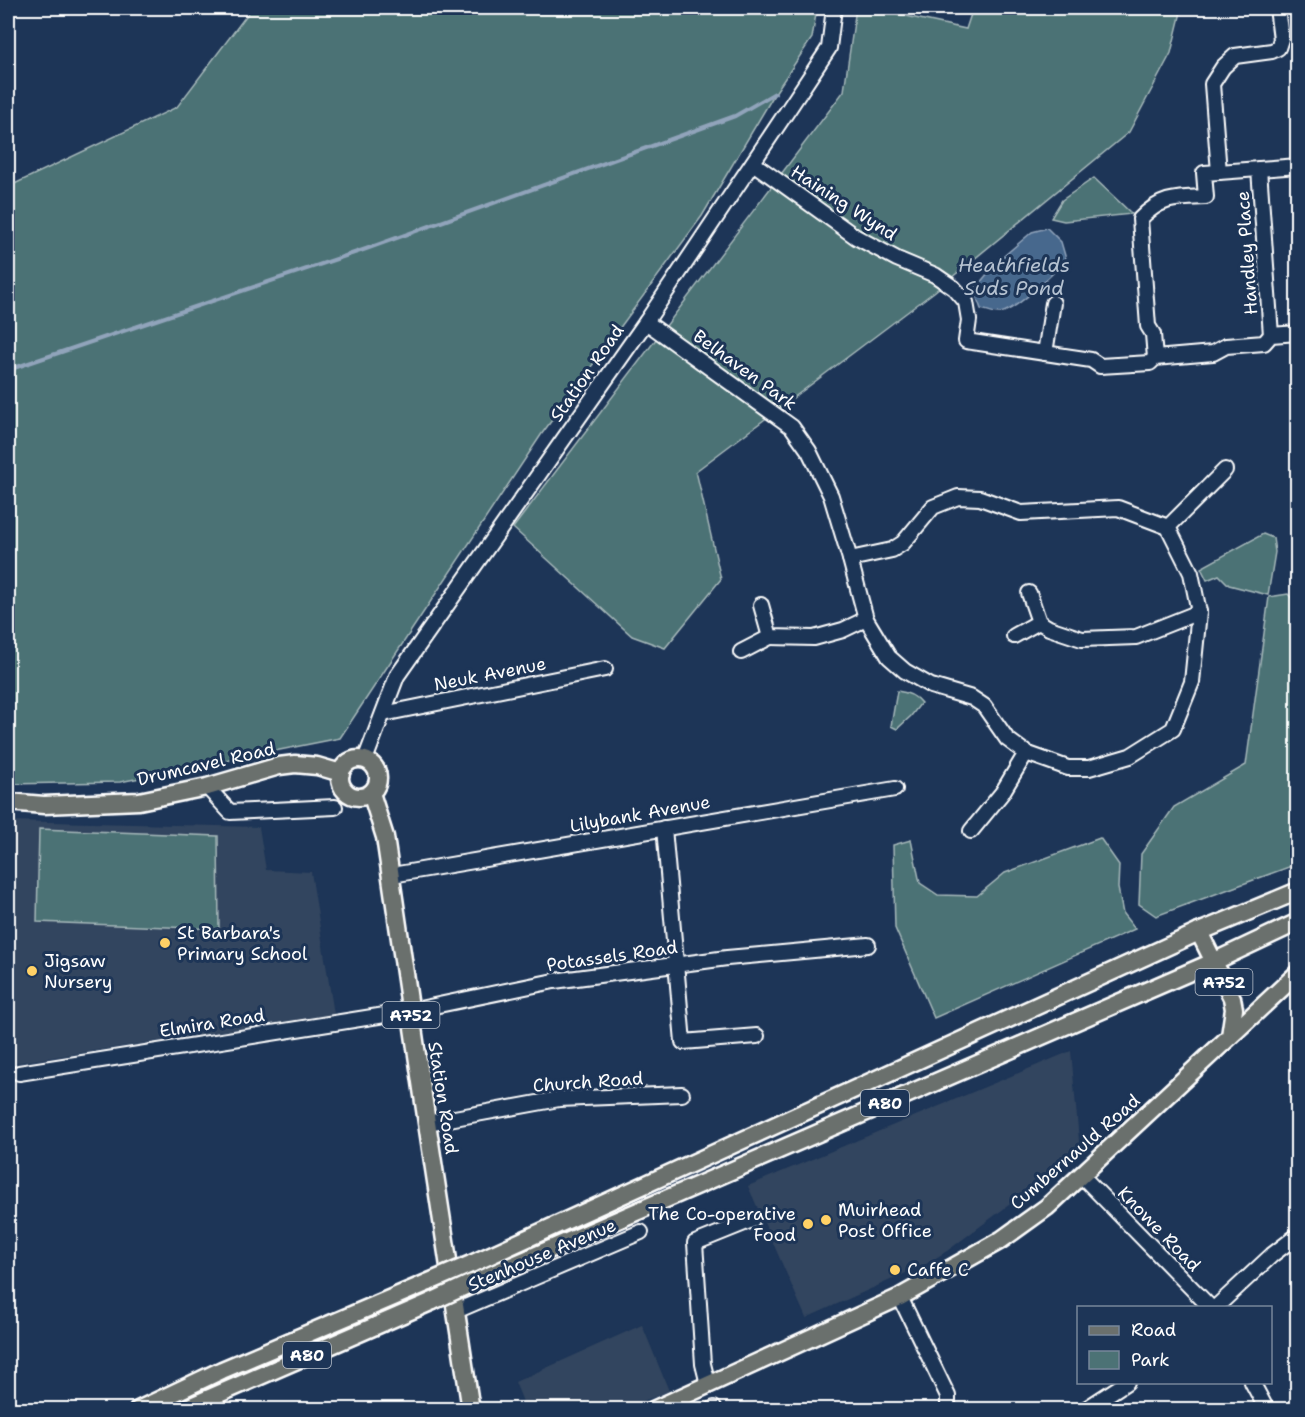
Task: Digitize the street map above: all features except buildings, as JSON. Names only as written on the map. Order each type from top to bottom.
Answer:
[{"type":"main road","points":[[365,759],[352,760],[346,764],[341,773],[340,782],[347,793],[360,797],[371,793]]},
{"type":"main road","name":"Station Road","points":[[365,759],[375,766],[379,777],[371,793],[386,837],[471,1410]]},
{"type":"main road","name":"Drumcavel Road","points":[[8,802],[44,805],[139,801],[207,787],[279,766],[306,764],[341,773]]},
{"type":"main road","name":"A80","points":[[138,1410],[222,1370],[471,1264],[1199,932],[1298,891]]},
{"type":"main road","name":"A80","points":[[182,1410],[1213,962],[1298,922]]},
{"type":"main road","name":"A752","points":[[1199,932],[1228,989],[1234,1009],[1230,1036]]},
{"type":"main road","name":"Cumbernauld Road","points":[[653,1410],[671,1406],[708,1384],[900,1297],[1001,1240],[1047,1207],[1082,1176],[1298,974]]},
{"type":"street","name":"Station Road","points":[[365,759],[397,676],[646,322],[829,48],[834,8]]},
{"type":"street","points":[[1219,172],[1212,84],[1223,67],[1235,56],[1272,51],[1278,48],[1281,39],[1277,8]]},
{"type":"street","name":"Haining Wynd","points":[[753,163],[856,237],[897,259],[935,275],[954,288],[966,302],[969,320],[966,341],[1091,360],[1100,366],[1150,363],[1155,358],[1213,353],[1226,346],[1264,343],[1271,335],[1298,333]]},
{"type":"street","points":[[1155,358],[1153,334],[1148,326],[1140,219],[1151,208],[1169,198],[1206,197],[1204,173],[1298,166]]},
{"type":"street","name":"Handley Place","points":[[1259,169],[1271,335]]},
{"type":"street","points":[[1045,353],[1053,303]]},
{"type":"street","name":"Belhaven Park","points":[[646,322],[792,427],[809,451],[831,496],[866,620],[890,657],[905,671],[931,686],[972,698],[984,706],[1007,739],[1026,753],[1068,768],[1089,768],[1130,756],[1173,729],[1192,682],[1200,612],[1191,573],[1168,527]]},
{"type":"street","points":[[850,559],[892,550],[903,543],[933,507],[958,497],[980,498],[1021,513],[1118,508],[1168,527],[1225,470]]},
{"type":"street","points":[[1029,593],[1040,622],[1049,628],[1082,639],[1136,636],[1200,612]]},
{"type":"street","points":[[760,605],[770,637]]},
{"type":"street","points":[[741,652],[770,637],[814,638],[843,630],[866,620]]},
{"type":"street","points":[[1014,636],[1040,622]]},
{"type":"street","name":"Neuk Avenue","points":[[383,714],[605,669]]},
{"type":"street","points":[[971,831],[1002,793],[1026,753]]},
{"type":"street","points":[[207,787],[230,812],[335,807]]},
{"type":"street","name":"Lilybank Avenue","points":[[392,875],[895,789]]},
{"type":"street","points":[[664,828],[682,1042],[757,1036]]},
{"type":"street","name":"Potassels Road","points":[[410,1011],[554,981],[727,958],[868,945]]},
{"type":"street","name":"Elmira Road","points":[[19,1073],[410,1011]]},
{"type":"street","name":"Church Road","points":[[427,1123],[559,1099],[682,1094]]},
{"type":"street","name":"Knowe Road","points":[[1082,1176],[1211,1306]]},
{"type":"street","points":[[708,1384],[703,1364],[695,1243],[752,1220]]},
{"type":"street","name":"Stenhouse Avenue","points":[[456,1311],[641,1232]]},
{"type":"street","points":[[1215,1306],[1298,1235]]},
{"type":"street","points":[[900,1297],[948,1396],[948,1410]]},
{"type":"street","points":[[1084,1410],[1125,1384]]},
{"type":"street","points":[[1253,1384],[1267,1410]]},
{"type":"shaded area","name":"St Barbara's Primary School","points":[[8,821],[259,827],[266,870],[311,872],[334,1014],[9,1064]]},
{"type":"shaded area","points":[[1071,1051],[1080,1152],[947,1251],[926,1264],[806,1318],[748,1186]]},
{"type":"shaded area","points":[[642,1325],[669,1391],[623,1409],[526,1409],[515,1382]]},
{"type":"green space","points":[[252,8],[817,8],[812,38],[775,93],[702,216],[541,435],[340,738],[120,782],[8,784],[8,187],[177,107]]},
{"type":"green space","points":[[856,8],[883,11],[966,29],[973,8],[1182,8],[1171,53],[1129,132],[934,292],[696,471],[721,579],[665,648],[632,636],[513,528],[844,91]]},
{"type":"green space","points":[[1094,178],[1132,214],[1064,221],[1051,218],[1062,200]]},
{"type":"green space","points":[[1263,534],[1273,538],[1275,552],[1268,595],[1229,585],[1219,575],[1207,580],[1201,568]]},
{"type":"green space","points":[[1288,594],[1298,605],[1297,864],[1156,916],[1139,904],[1141,854],[1174,807],[1246,765],[1269,597]]},
{"type":"green space","points":[[897,691],[910,694],[921,703],[897,729],[891,726]]},
{"type":"green space","points":[[39,829],[218,836],[219,929],[37,922]]},
{"type":"green space","points":[[1100,838],[1119,865],[1118,888],[1123,914],[1135,929],[934,1018],[895,928],[893,845],[911,840],[920,883],[938,895],[977,896],[1005,873]]},
{"type":"water","name":"Heathfields Suds Pond","points":[[1047,228],[1061,242],[1066,259],[1035,290],[1016,305],[1000,313],[981,309],[974,290],[998,261],[1032,232]]},
{"type":"waterway","points":[[8,370],[366,249],[735,116],[775,93]]},
{"type":"place","name":"St Barbara's Primary School","points":[[165,943]]},
{"type":"place","name":"Jigsaw Nursery","points":[[32,971]]},
{"type":"place","name":"Muirhead Post Office","points":[[826,1220]]},
{"type":"place","name":"The Co-operative Food","points":[[808,1224]]},
{"type":"place","name":"Caffe C","points":[[895,1270]]}]
